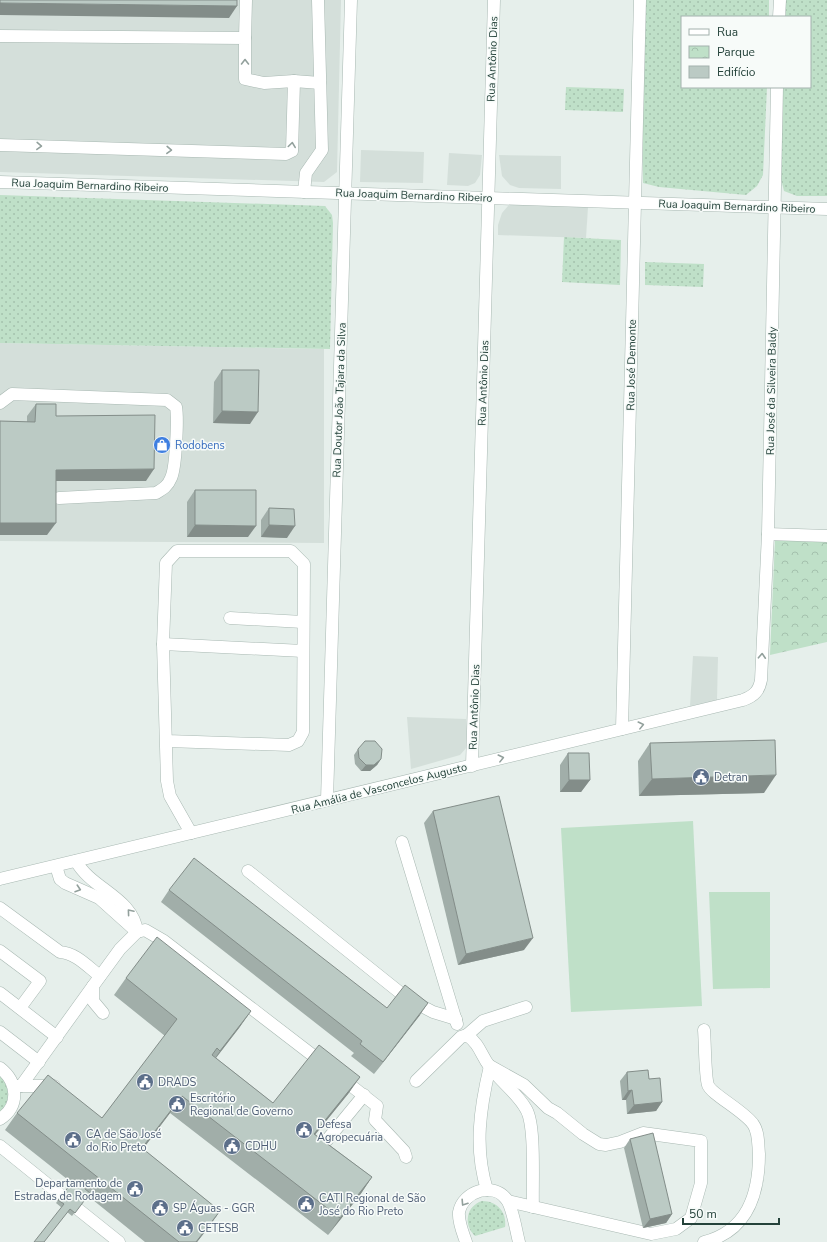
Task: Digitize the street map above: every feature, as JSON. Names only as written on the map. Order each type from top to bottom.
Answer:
[{"type":"street","points":[[246,0],[245,79],[264,83],[320,83]]},
{"type":"street","points":[[304,192],[306,173],[322,150],[318,0]]},
{"type":"street","name":"Rua Doutor João Tajara da Silva","points":[[327,800],[351,0]]},
{"type":"street","name":"Rua Antônio Dias","points":[[472,766],[494,0]]},
{"type":"street","name":"Rua José Demonte","points":[[622,729],[640,0]]},
{"type":"street","points":[[779,16],[780,0]]},
{"type":"street","points":[[0,36],[245,38]]},
{"type":"street","points":[[0,144],[286,154],[292,151],[293,147],[294,82]]},
{"type":"street","name":"Rua José da Silveira Baldy","points":[[756,693],[760,687],[761,680],[768,534],[777,88]]},
{"type":"street","name":"Rua Joaquim Bernardino Ribeiro","points":[[0,182],[827,209]]},
{"type":"street","points":[[0,403],[12,394],[167,400],[176,406],[178,418],[172,477],[165,488],[156,493],[59,498]]},
{"type":"street","points":[[768,534],[827,536]]},
{"type":"street","points":[[167,741],[289,745],[298,741],[303,732],[304,564],[291,551],[177,551],[166,563],[163,644],[168,780],[170,796],[191,833]]},
{"type":"street","points":[[230,618],[303,622]]},
{"type":"street","points":[[163,644],[303,651]]},
{"type":"street","name":"Rua Amália de Vasconcelos Augusto","points":[[0,879],[743,700],[756,693]]},
{"type":"street","points":[[402,842],[456,1019],[464,1036],[477,1042],[490,1066],[516,1095],[527,1110],[531,1129],[533,1207]]},
{"type":"street","points":[[76,861],[86,875],[122,904],[133,916],[137,932]]},
{"type":"street","points":[[56,866],[60,879],[65,883],[98,898],[137,932]]},
{"type":"street","points":[[248,871],[408,999],[432,1012],[456,1019]]},
{"type":"street","points":[[0,908],[60,952],[68,953],[74,956],[100,976]]},
{"type":"street","points":[[0,1119],[10,1110],[17,1086],[39,1062],[120,949],[137,932],[145,930],[153,933],[164,941],[377,1106],[375,1120],[404,1151],[406,1157]]},
{"type":"street","points":[[0,951],[40,981],[20,1008]]},
{"type":"street","points":[[93,986],[93,1001],[103,1013]]},
{"type":"street","points":[[0,993],[57,1037]]},
{"type":"street","points":[[416,1081],[464,1036],[483,1021],[526,1007]]},
{"type":"street","points":[[704,1030],[708,1085],[715,1094],[740,1110],[754,1126],[758,1143],[759,1171],[748,1212],[737,1226],[712,1240],[704,1242]]},
{"type":"street","points":[[0,1032],[39,1062]]},
{"type":"street","points":[[487,1190],[483,1177],[478,1126],[490,1066]]},
{"type":"street","points":[[466,1242],[459,1218],[462,1205],[471,1194],[477,1191],[487,1190],[497,1192],[508,1201],[651,1234],[676,1229],[691,1218],[701,1183],[701,1141],[643,1134],[620,1142],[606,1145],[599,1144],[548,1108],[524,1085],[490,1066]]},
{"type":"street","points":[[0,1068],[17,1086],[58,1086]]},
{"type":"street","points":[[327,1140],[364,1095]]},
{"type":"street","points":[[0,1146],[62,1196]]},
{"type":"street","points":[[508,1201],[519,1242]]},
{"type":"street","points":[[79,1210],[119,1242]]},
{"type":"shaded area","points":[[0,0],[341,0],[337,172],[324,182],[0,172]]},
{"type":"shaded area","points":[[361,150],[424,152],[423,183],[360,182]]},
{"type":"shaded area","points":[[449,153],[482,155],[480,175],[475,183],[468,186],[447,185]]},
{"type":"shaded area","points":[[499,155],[561,156],[561,189],[519,188],[510,185],[502,176]]},
{"type":"shaded area","points":[[514,203],[588,207],[586,238],[498,235],[498,225],[502,213],[508,206]]},
{"type":"shaded area","name":"Rodobens","points":[[0,343],[324,349],[324,543],[0,541]]},
{"type":"shaded area","points":[[693,656],[718,657],[717,700],[690,706]]},
{"type":"shaded area","points":[[407,717],[466,719],[467,747],[460,755],[411,769]]},
{"type":"green space","points":[[644,0],[769,0],[769,16],[681,16],[681,88],[767,88],[763,175],[757,186],[746,195],[659,187],[643,183],[642,77]]},
{"type":"green space","points":[[786,0],[827,0],[827,196],[797,196],[784,191],[780,175],[783,88],[811,88],[811,16],[786,16]]},
{"type":"green space","points":[[566,87],[624,89],[623,112],[565,110]]},
{"type":"green space","points":[[0,195],[325,206],[332,215],[333,223],[330,349],[0,343]]},
{"type":"green space","points":[[564,237],[621,240],[620,285],[562,282]]},
{"type":"green space","points":[[645,262],[704,264],[703,287],[645,285]]},
{"type":"green space","points":[[775,540],[827,542],[827,642],[770,655]]},
{"type":"green space","points":[[693,821],[702,1006],[571,1012],[561,828]]},
{"type":"green space","points":[[709,892],[770,892],[770,988],[713,989]]},
{"type":"green space","points":[[0,1073],[9,1092],[7,1102],[0,1112]]},
{"type":"green space","points":[[482,1201],[492,1203],[500,1208],[503,1212],[505,1227],[475,1236],[469,1227],[468,1216],[472,1207]]},
{"type":"building","points":[[0,0],[237,0],[237,6],[0,3]]},
{"type":"building","points":[[222,370],[259,370],[258,412],[222,411]]},
{"type":"building","points":[[36,404],[56,404],[56,416],[155,415],[154,469],[56,470],[56,523],[0,523],[0,421],[35,422]]},
{"type":"building","points":[[195,490],[256,490],[256,526],[195,525]]},
{"type":"building","points":[[269,508],[294,509],[295,526],[269,525]]},
{"type":"building","points":[[775,740],[776,775],[652,779],[650,743]]},
{"type":"building","points":[[365,741],[375,741],[382,749],[381,759],[374,765],[366,765],[359,758],[358,749]]},
{"type":"building","points":[[568,753],[589,753],[590,780],[569,780]]},
{"type":"building","points":[[499,796],[533,938],[466,954],[433,811]]},
{"type":"building","points":[[194,858],[387,1008],[405,985],[428,1003],[383,1062],[360,1044],[362,1041],[169,890]]},
{"type":"building","name":"Escritório Regional de Governo","points":[[157,937],[251,1011],[220,1051],[217,1048],[212,1055],[273,1103],[319,1045],[360,1077],[314,1134],[372,1177],[340,1218],[182,1096],[142,1148],[220,1211],[196,1242],[179,1242],[17,1113],[48,1075],[102,1118],[177,1019],[126,978]]},
{"type":"building","points":[[648,1070],[649,1079],[660,1078],[662,1102],[634,1105],[632,1090],[628,1091],[627,1072]]},
{"type":"building","points":[[653,1133],[672,1214],[650,1219],[630,1139]]},
{"type":"building","points":[[74,1180],[90,1193],[75,1213],[70,1209],[44,1242],[34,1242],[64,1204],[58,1200]]},
{"type":"place","name":"Rodobens","points":[[162,445]]},
{"type":"place","name":"Detran","points":[[701,777]]},
{"type":"place","name":"DRADS","points":[[145,1082]]},
{"type":"place","name":"Escritório Regional de Governo","points":[[177,1104]]},
{"type":"place","name":"Defesa Agropecuária","points":[[304,1130]]},
{"type":"place","name":"CA de São José do Rio Preto","points":[[73,1140]]},
{"type":"place","name":"CDHU","points":[[232,1146]]},
{"type":"place","name":"Departamento de Estradas de Rodagem","points":[[135,1189]]},
{"type":"place","name":"CATI Regional de São José do Rio Preto","points":[[306,1204]]},
{"type":"place","name":"SP Águas - GGR","points":[[160,1208]]},
{"type":"place","name":"CETESB","points":[[185,1228]]}]
